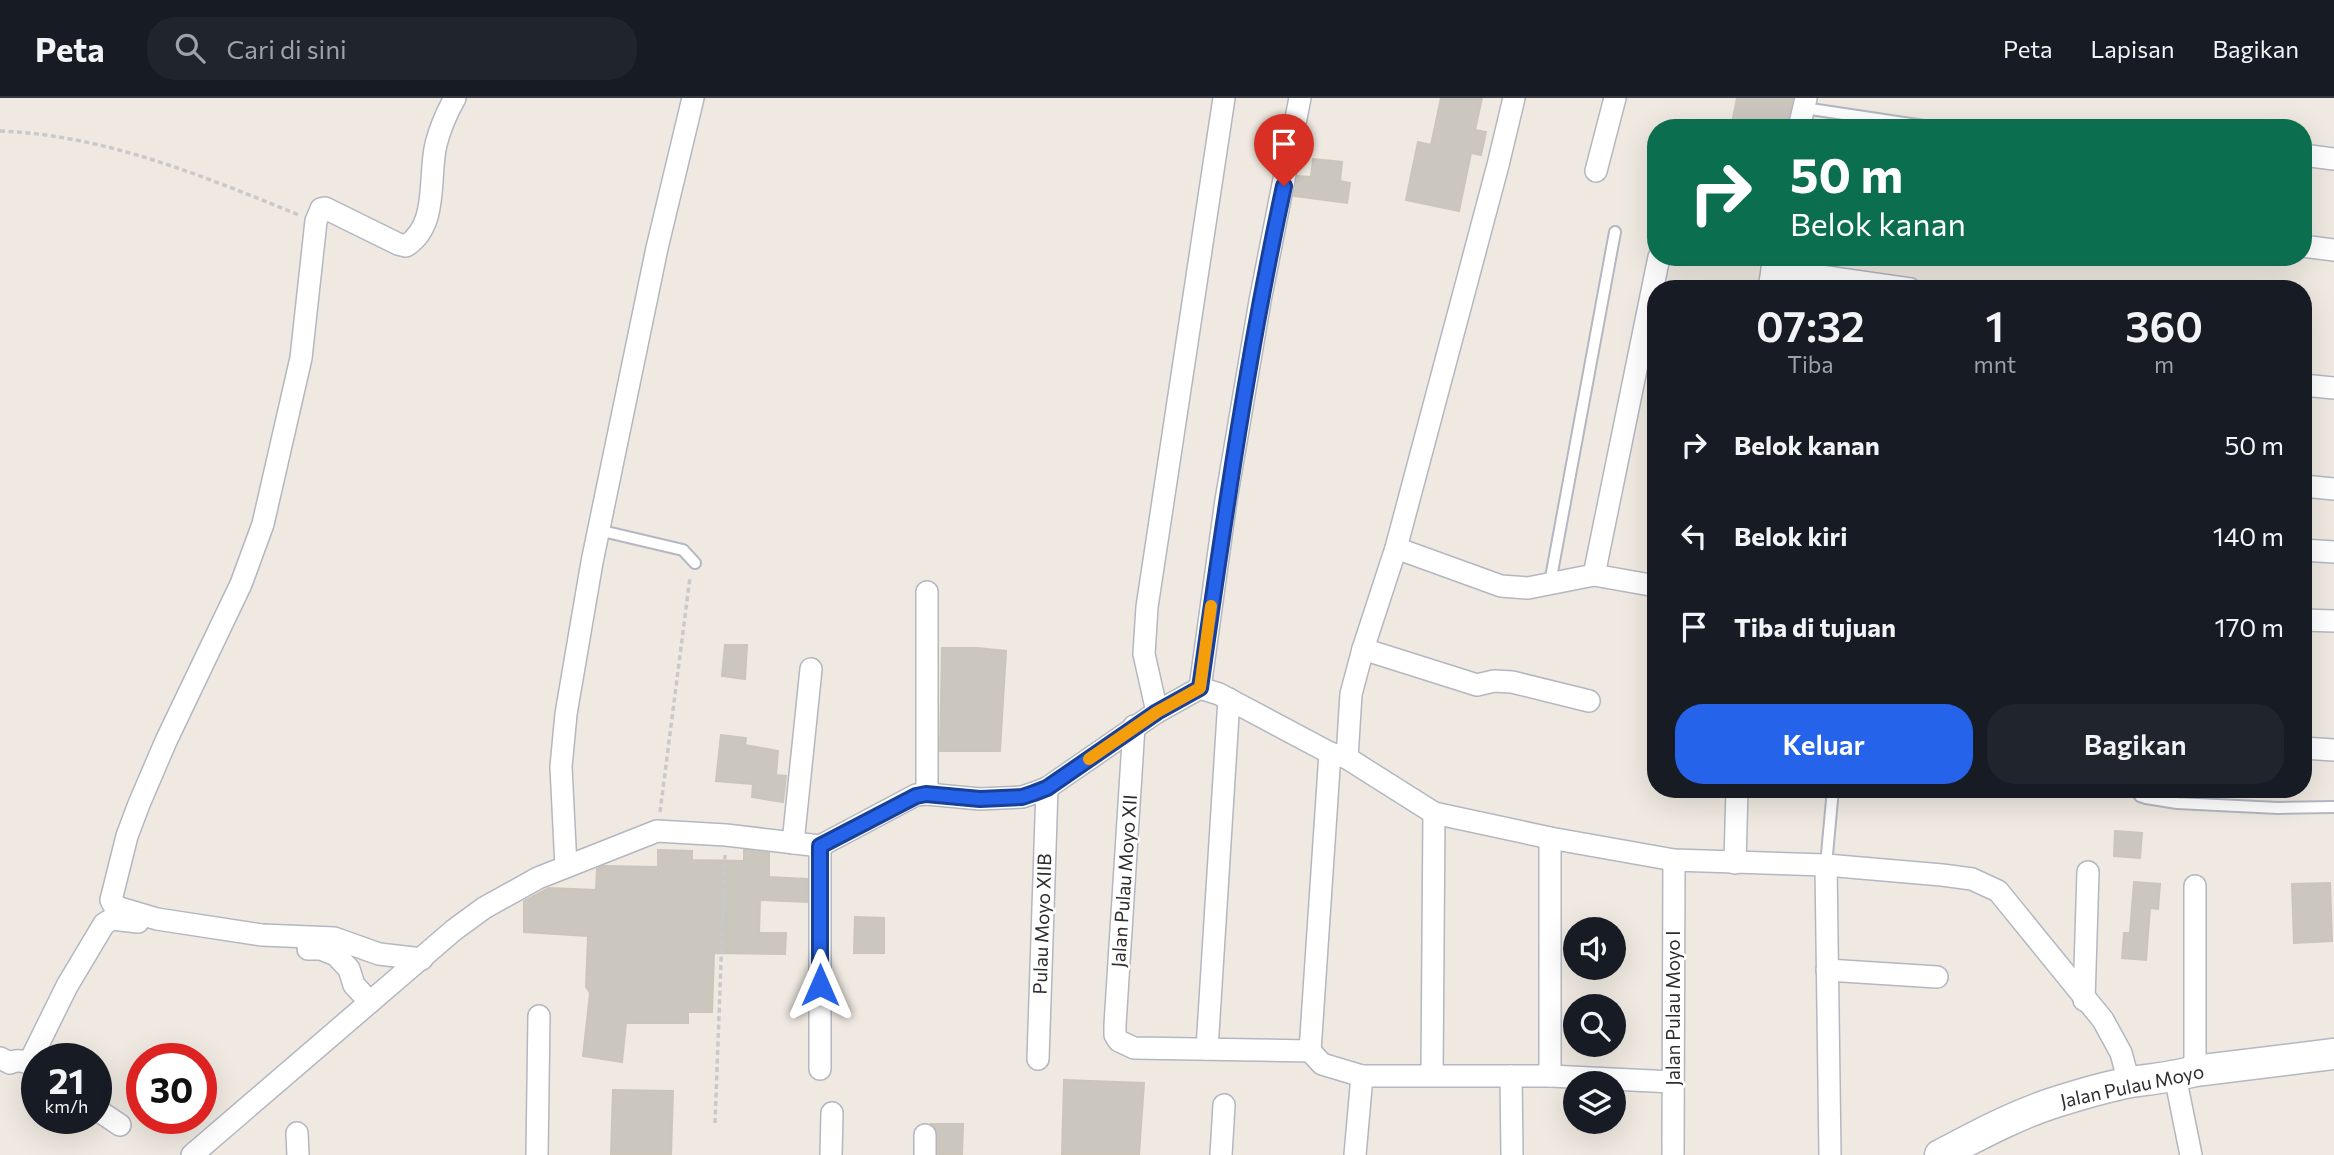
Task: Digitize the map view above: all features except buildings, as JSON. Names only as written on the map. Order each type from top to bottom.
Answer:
[{"type":"street","points":[[401,957],[334,938],[262,935],[156,919],[120,908],[111,900],[127,836],[139,804],[241,584],[263,524],[300,358],[316,221],[321,209],[325,208],[406,247],[416,240],[424,228],[430,203],[436,145],[455,98]]},
{"type":"street","points":[[566,867],[561,767],[566,714],[598,530],[657,248],[693,98]]},
{"type":"street","points":[[1157,712],[1144,654],[1147,607],[1224,98]]},
{"type":"street","points":[[1200,688],[1226,500],[1255,328],[1300,98]]},
{"type":"street","points":[[1310,1051],[1351,694],[1396,548],[1514,98]]},
{"type":"street","points":[[1596,171],[1615,98]]},
{"type":"street","points":[[2312,156],[2334,159]]},
{"type":"street","points":[[2312,247],[2334,250]]},
{"type":"street","points":[[1772,272],[1837,280]]},
{"type":"street","points":[[1594,575],[1647,316]]},
{"type":"street","points":[[2312,386],[2334,388]]},
{"type":"street","points":[[2312,487],[2334,489]]},
{"type":"street","points":[[1396,548],[1501,586],[1528,588],[1594,575],[1647,584]]},
{"type":"street","points":[[2312,551],[2334,552]]},
{"type":"street","points":[[927,592],[927,784]]},
{"type":"street","points":[[2312,620],[2334,621]]},
{"type":"street","points":[[1363,649],[1477,685],[1493,681],[1512,682],[1588,701]]},
{"type":"street","points":[[793,844],[811,669]]},
{"type":"street","points":[[927,784],[980,799],[1022,797],[1047,788],[1135,726],[1200,688],[1343,746],[1434,813],[1550,838],[1674,860],[1826,865],[1942,874],[1980,881],[1998,891],[2084,1000],[2103,1020],[2121,1053],[2129,1083]]},
{"type":"street","points":[[1229,699],[1207,1049],[1310,1051],[1322,1064],[1362,1076],[1550,1076],[1673,1082]]},
{"type":"street","name":"Jalan Pulau Moyo XII","points":[[1135,726],[1115,1035],[1119,1041],[1134,1048],[1207,1049]]},
{"type":"street","points":[[2312,749],[2334,750]]},
{"type":"street","points":[[192,1155],[401,957],[454,930],[484,908],[538,878],[657,831],[726,835],[820,846],[909,799],[927,784]]},
{"type":"street","name":"Pulau Moyo XIIB","points":[[1038,1059],[1047,788]]},
{"type":"street","points":[[1735,863],[1737,798]]},
{"type":"street","points":[[1432,1074],[1434,813]]},
{"type":"street","points":[[1550,838],[1550,1076]]},
{"type":"street","points":[[820,846],[820,1069]]},
{"type":"street","name":"Jalan Pulau Moyo I","points":[[1673,1155],[1674,860]]},
{"type":"street","points":[[1826,865],[1830,1155]]},
{"type":"street","points":[[2084,1000],[2088,872]]},
{"type":"street","points":[[2191,1155],[2185,1074],[2195,886]]},
{"type":"street","points":[[43,1043],[67,986],[109,920],[125,920],[261,946],[321,949],[337,955],[343,961],[363,994]]},
{"type":"street","points":[[1828,970],[1937,977]]},
{"type":"street","points":[[537,1155],[539,1016]]},
{"type":"street","name":"Jalan Pulau Moyo","points":[[1940,1155],[2007,1121],[2052,1103],[2129,1083],[2334,1054]]},
{"type":"street","points":[[0,1058],[10,1063],[16,1060],[21,1062]]},
{"type":"street","points":[[1355,1155],[1362,1076]]},
{"type":"street","points":[[1511,1076],[1512,1155]]},
{"type":"street","points":[[1221,1155],[1224,1105]]},
{"type":"street","points":[[831,1155],[832,1113]]},
{"type":"street","points":[[112,1120],[120,1125]]},
{"type":"street","points":[[297,1133],[298,1155]]},
{"type":"lane","points":[[1803,111],[1866,119]]},
{"type":"lane","points":[[1550,583],[1615,232]]},
{"type":"lane","points":[[598,530],[683,550],[695,563]]},
{"type":"lane","points":[[1826,865],[1832,798]]},
{"type":"lane","points":[[2146,798],[2177,803],[2278,808],[2334,807]]},
{"type":"path","points":[[0,131],[39,132],[104,145],[214,180],[316,221]]},
{"type":"path","points":[[657,831],[691,572],[695,563]]},
{"type":"path","points":[[715,1123],[726,835]]},
{"type":"slow traffic","points":[[1089,759],[1157,712],[1200,688],[1211,606]]},
{"type":"route","points":[[820,985],[820,846],[916,796],[926,794],[980,799],[1022,797],[1047,788],[1135,726],[1200,688],[1226,500],[1260,301],[1284,186]]}]
